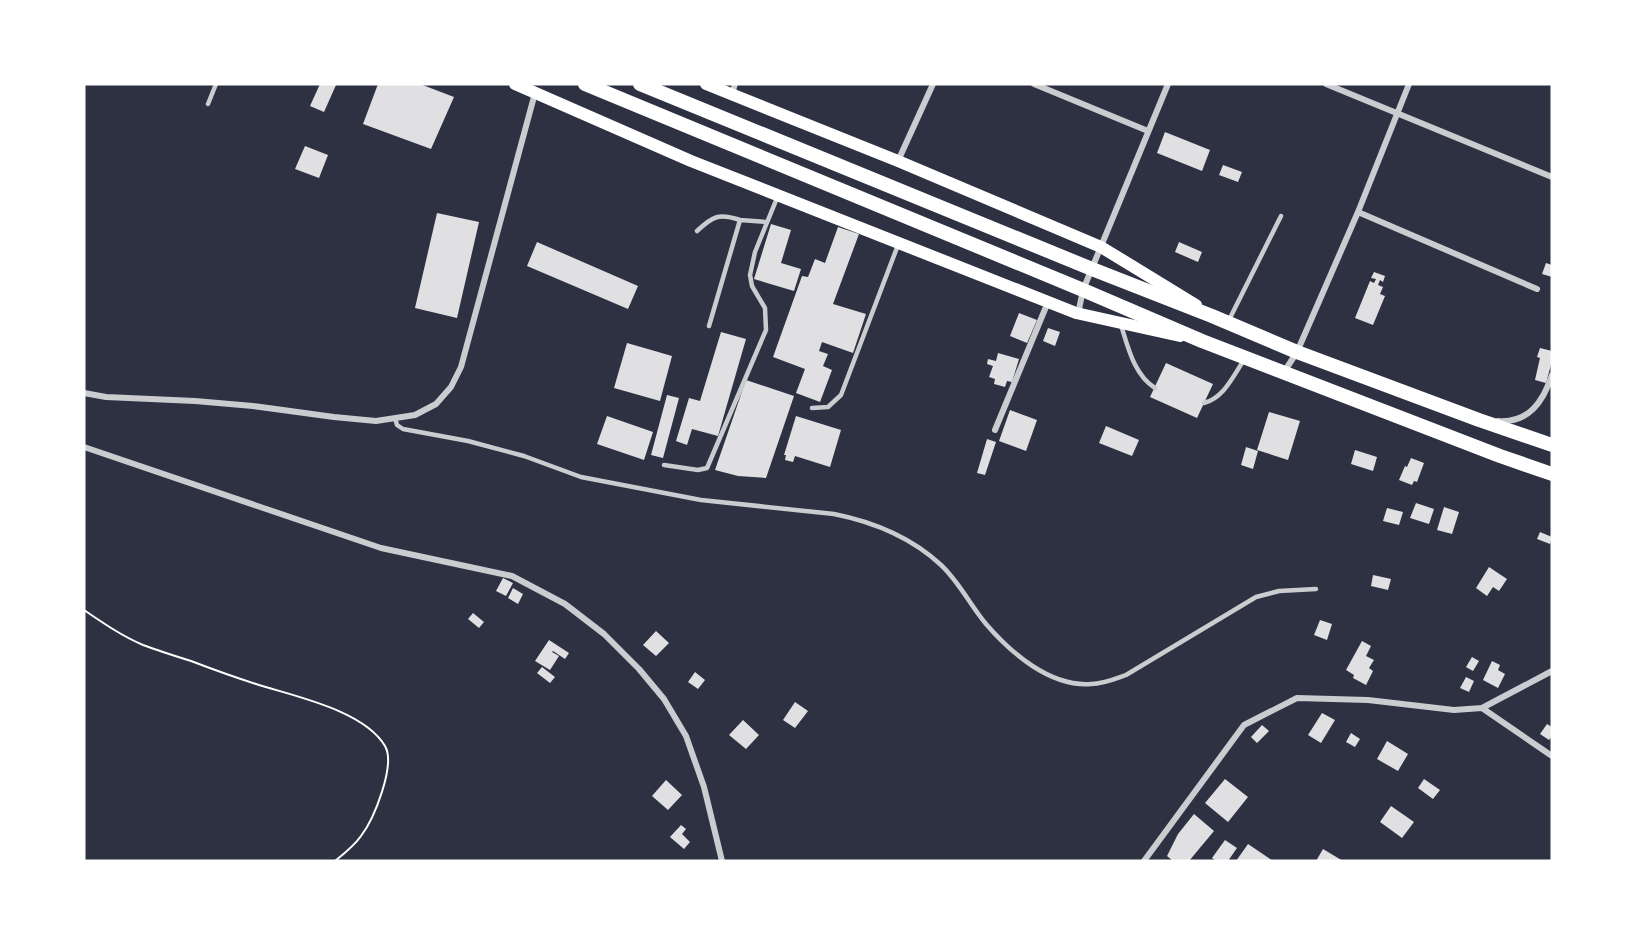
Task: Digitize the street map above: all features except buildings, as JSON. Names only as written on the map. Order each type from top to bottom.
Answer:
[{"type":"main road","points":[[515,84],[691,161],[1078,314],[1202,341]]},
{"type":"main road","points":[[585,84],[1202,341],[1548,473]]},
{"type":"main road","points":[[640,84],[1297,352],[1552,445]]},
{"type":"main road","points":[[706,84],[733,89],[1101,247],[1212,316]]},
{"type":"street","points":[[898,161],[933,84]]},
{"type":"street","points":[[1034,84],[1148,131]]},
{"type":"street","points":[[1078,314],[1083,290],[1168,84]]},
{"type":"street","points":[[1326,84],[1552,177]]},
{"type":"street","points":[[1284,372],[1297,352],[1358,212],[1409,84]]},
{"type":"street","points":[[84,393],[106,397],[253,406],[375,421],[415,415],[436,404],[451,387],[461,367],[535,92]]},
{"type":"street","points":[[1358,212],[1537,289]]},
{"type":"street","points":[[995,430],[1048,302]]},
{"type":"street","points":[[1479,420],[1507,422],[1524,417],[1539,402],[1552,375]]},
{"type":"street","points":[[84,447],[381,548],[512,576],[565,604],[603,634],[639,669],[664,699],[675,717],[686,736],[704,787],[722,861]]},
{"type":"street","points":[[1144,861],[1244,725],[1297,698],[1368,699],[1454,710],[1482,708],[1552,671]]},
{"type":"street","points":[[1482,708],[1552,756]]},
{"type":"lane","points":[[208,104],[216,84]]},
{"type":"lane","points":[[664,465],[698,470],[707,468],[766,330],[765,308],[752,286],[750,275],[755,252],[777,195]]},
{"type":"lane","points":[[697,231],[710,218],[721,216],[766,222]]},
{"type":"lane","points":[[1227,322],[1281,216]]},
{"type":"lane","points":[[709,326],[740,220]]},
{"type":"lane","points":[[812,408],[828,407],[841,395],[899,243]]},
{"type":"lane","points":[[1120,323],[1139,372],[1146,382],[1155,388]]},
{"type":"lane","points":[[1204,403],[1219,396],[1246,358]]},
{"type":"lane","points":[[395,418],[397,425],[403,429],[468,441],[524,456],[581,477],[701,500],[834,514],[883,528],[913,544],[940,564],[985,622],[1012,649],[1060,680],[1080,684],[1097,684],[1126,675],[1256,597],[1279,591],[1316,589]]},
{"type":"path","points":[[84,610],[142,644],[253,683],[334,708],[355,718],[376,735],[386,747],[387,776],[368,825],[356,842],[335,861]]}]
